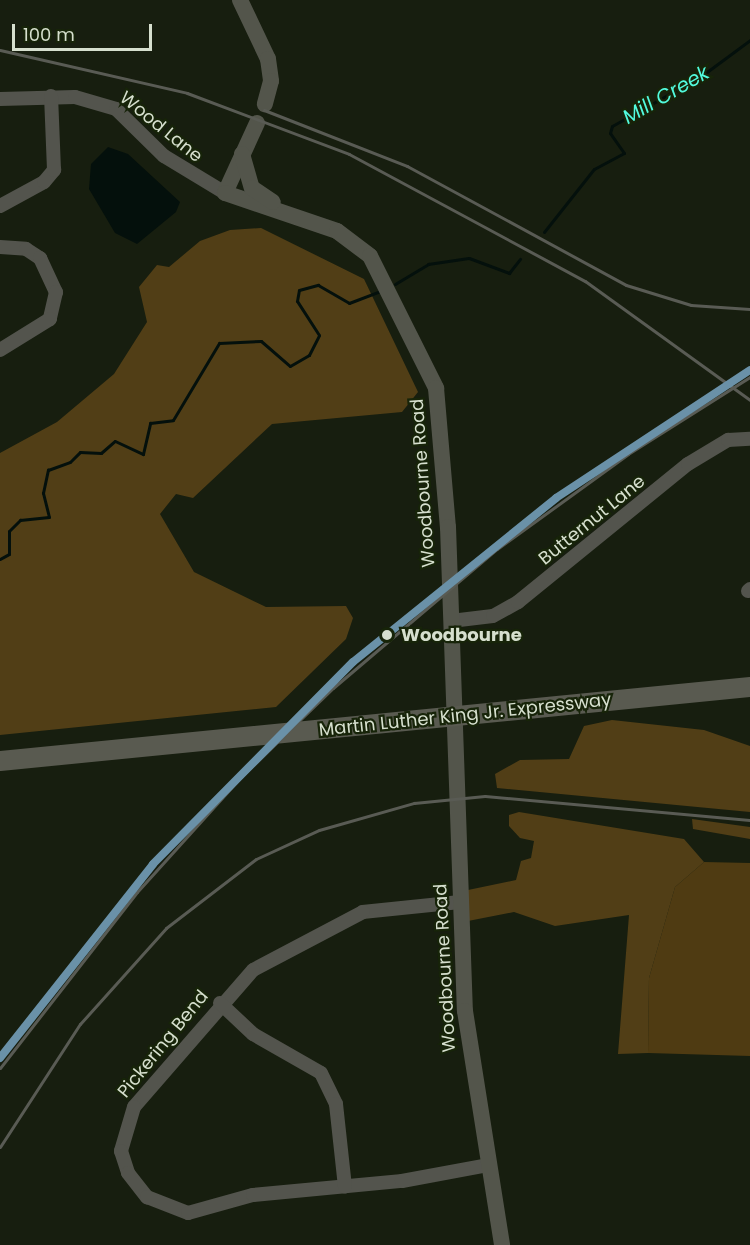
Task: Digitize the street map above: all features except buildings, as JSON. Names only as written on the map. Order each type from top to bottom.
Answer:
[{"type":"highway","name":"Martin Luther King Jr. Expressway","points":[[0,749],[368,719],[750,675]]},
{"type":"highway","name":"Martin Luther King Jr. Expressway","points":[[454,710],[750,687]]},
{"type":"highway","name":"Martin Luther King Jr. Expressway","points":[[0,761],[229,732]]},
{"type":"main road","points":[[240,0],[268,59],[271,81],[265,105]]},
{"type":"main road","points":[[225,193],[256,123]]},
{"type":"main road","points":[[242,154],[252,188],[300,218]]},
{"type":"main road","name":"Woodbourne Road","points":[[225,193],[337,231],[370,256],[431,373],[442,434],[467,1042],[502,1245]]},
{"type":"street","points":[[0,206],[44,182],[54,170],[51,96]]},
{"type":"street","name":"Wood Lane","points":[[0,99],[75,97],[116,109],[164,156],[225,193]]},
{"type":"street","points":[[0,247],[26,249],[40,258],[56,292],[50,319],[0,350]]},
{"type":"street","name":"Butternut Lane","points":[[451,621],[494,616],[518,602],[688,464],[728,440],[750,440]]},
{"type":"street","name":"Pickering Bend","points":[[460,902],[380,907],[349,917],[261,964],[220,1004],[129,1115],[122,1151],[132,1179],[156,1204],[188,1213],[253,1195],[345,1187],[488,1165]]},
{"type":"street","points":[[220,1004],[253,1034],[309,1062],[325,1079],[336,1104],[345,1187]]},
{"type":"shaded area","points":[[108,147],[128,154],[180,202],[176,212],[137,244],[115,233],[89,189],[91,164]]},
{"type":"shaded area","points":[[261,228],[364,279],[418,392],[402,412],[272,424],[193,498],[176,494],[160,514],[194,572],[266,607],[346,606],[353,618],[346,639],[276,707],[0,735],[0,453],[57,422],[114,374],[147,322],[139,287],[157,265],[169,267],[200,241],[230,230]]},
{"type":"shaded area","points":[[612,720],[704,730],[750,746],[750,812],[497,788],[495,774],[520,760],[569,759],[584,726]]},
{"type":"shaded area","points":[[519,812],[684,839],[704,862],[675,887],[649,978],[648,1053],[618,1054],[629,915],[555,926],[514,912],[468,921],[468,890],[516,880],[521,861],[531,858],[534,841],[520,838],[509,826],[509,815]]},
{"type":"shaded area","points":[[692,819],[750,827],[750,839],[693,829]]},
{"type":"shaded area","points":[[704,862],[750,863],[750,1056],[648,1053],[649,978],[675,887]]},
{"type":"waterway","name":"Mill Creek","points":[[544,232],[594,169],[624,153],[610,133],[612,126],[700,77],[750,40]]},
{"type":"waterway","name":"Mill Creek","points":[[395,284],[428,264],[469,258],[509,273],[520,259]]},
{"type":"waterway","name":"Mill Creek","points":[[0,559],[9,554],[9,531],[20,520],[49,517],[43,493],[48,470],[70,462],[80,452],[101,453],[115,441],[143,454],[150,423],[173,420],[219,343],[261,341],[290,366],[309,355],[319,335],[297,301],[299,290],[318,285],[349,303],[381,291]]},
{"type":"railway","points":[[0,50],[187,93],[349,154],[585,281],[750,400]]},
{"type":"railway","points":[[264,110],[407,166],[626,285],[691,305],[750,309]]},
{"type":"railway","points":[[0,1068],[137,892],[241,777],[333,688],[497,549],[628,454],[750,377]]},
{"type":"railway","points":[[0,1147],[80,1024],[166,928],[256,859],[319,830],[414,803],[485,796],[750,820]]},
{"type":"transit line","points":[[0,1058],[153,864],[353,662],[556,498],[750,370]]},
{"type":"place","name":"Woodbourne","points":[[387,635]]}]
